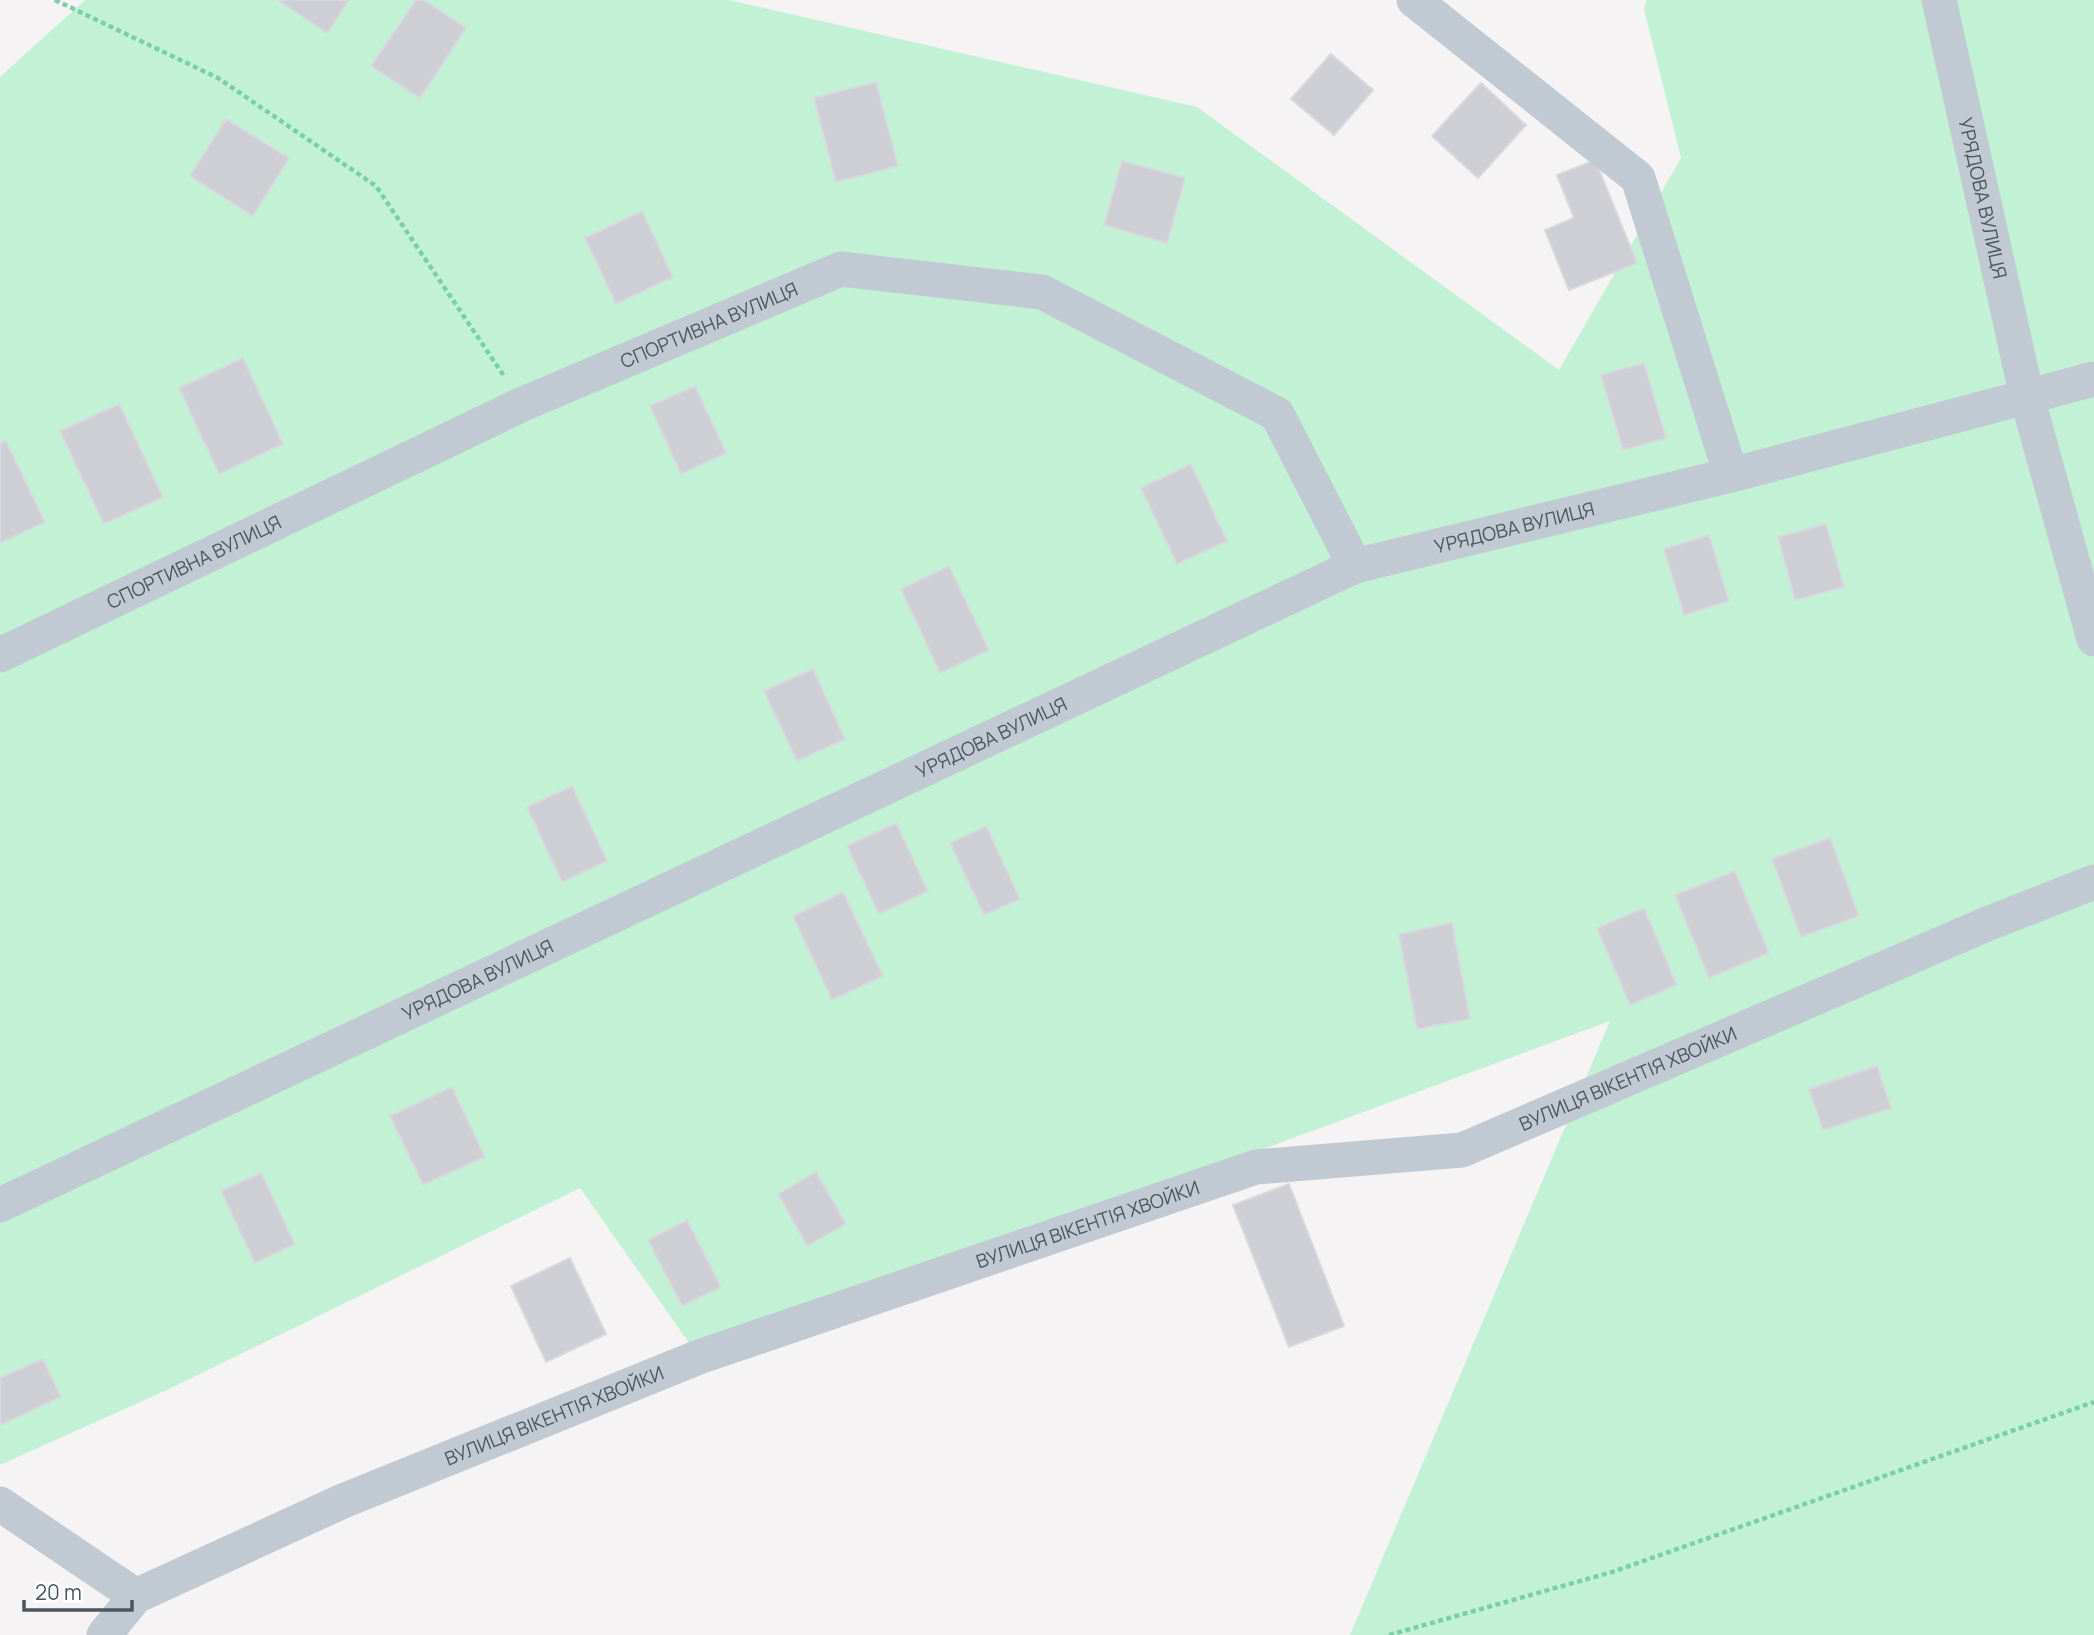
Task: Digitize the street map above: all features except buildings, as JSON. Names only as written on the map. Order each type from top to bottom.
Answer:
[{"type":"street","points":[[1414,0],[1638,178],[1731,475]]},
{"type":"street","name":"УРЯДОВА ВУЛИЦЯ","points":[[1939,0],[2027,397]]},
{"type":"street","name":"СПОРТИВНА ВУЛИЦЯ","points":[[0,655],[523,404],[841,269],[1042,292],[1277,414],[1355,566]]},
{"type":"street","name":"УРЯДОВА ВУЛИЦЯ","points":[[0,1205],[1355,566],[1731,475],[2094,379]]},
{"type":"street","points":[[2027,397],[2094,639]]},
{"type":"street","name":"ВУЛИЦЯ ВІКЕНТІЯ ХВОЙКИ","points":[[104,1635],[136,1596],[343,1501],[699,1357],[1256,1167],[1462,1150],[1987,924],[2094,882]]},
{"type":"street","points":[[0,1504],[136,1596]]},
{"type":"path","points":[[55,0],[218,78],[376,186],[523,404]]},
{"type":"path","points":[[1390,1635],[1612,1572],[2094,1402]]},
{"type":"green space","points":[[85,0],[729,0],[1197,107],[1559,370],[1681,158],[1644,9],[1647,0],[2094,0],[2094,1635],[1350,1635],[1610,1021],[699,1357],[580,1188],[169,1389],[0,1465],[0,77]]}]
